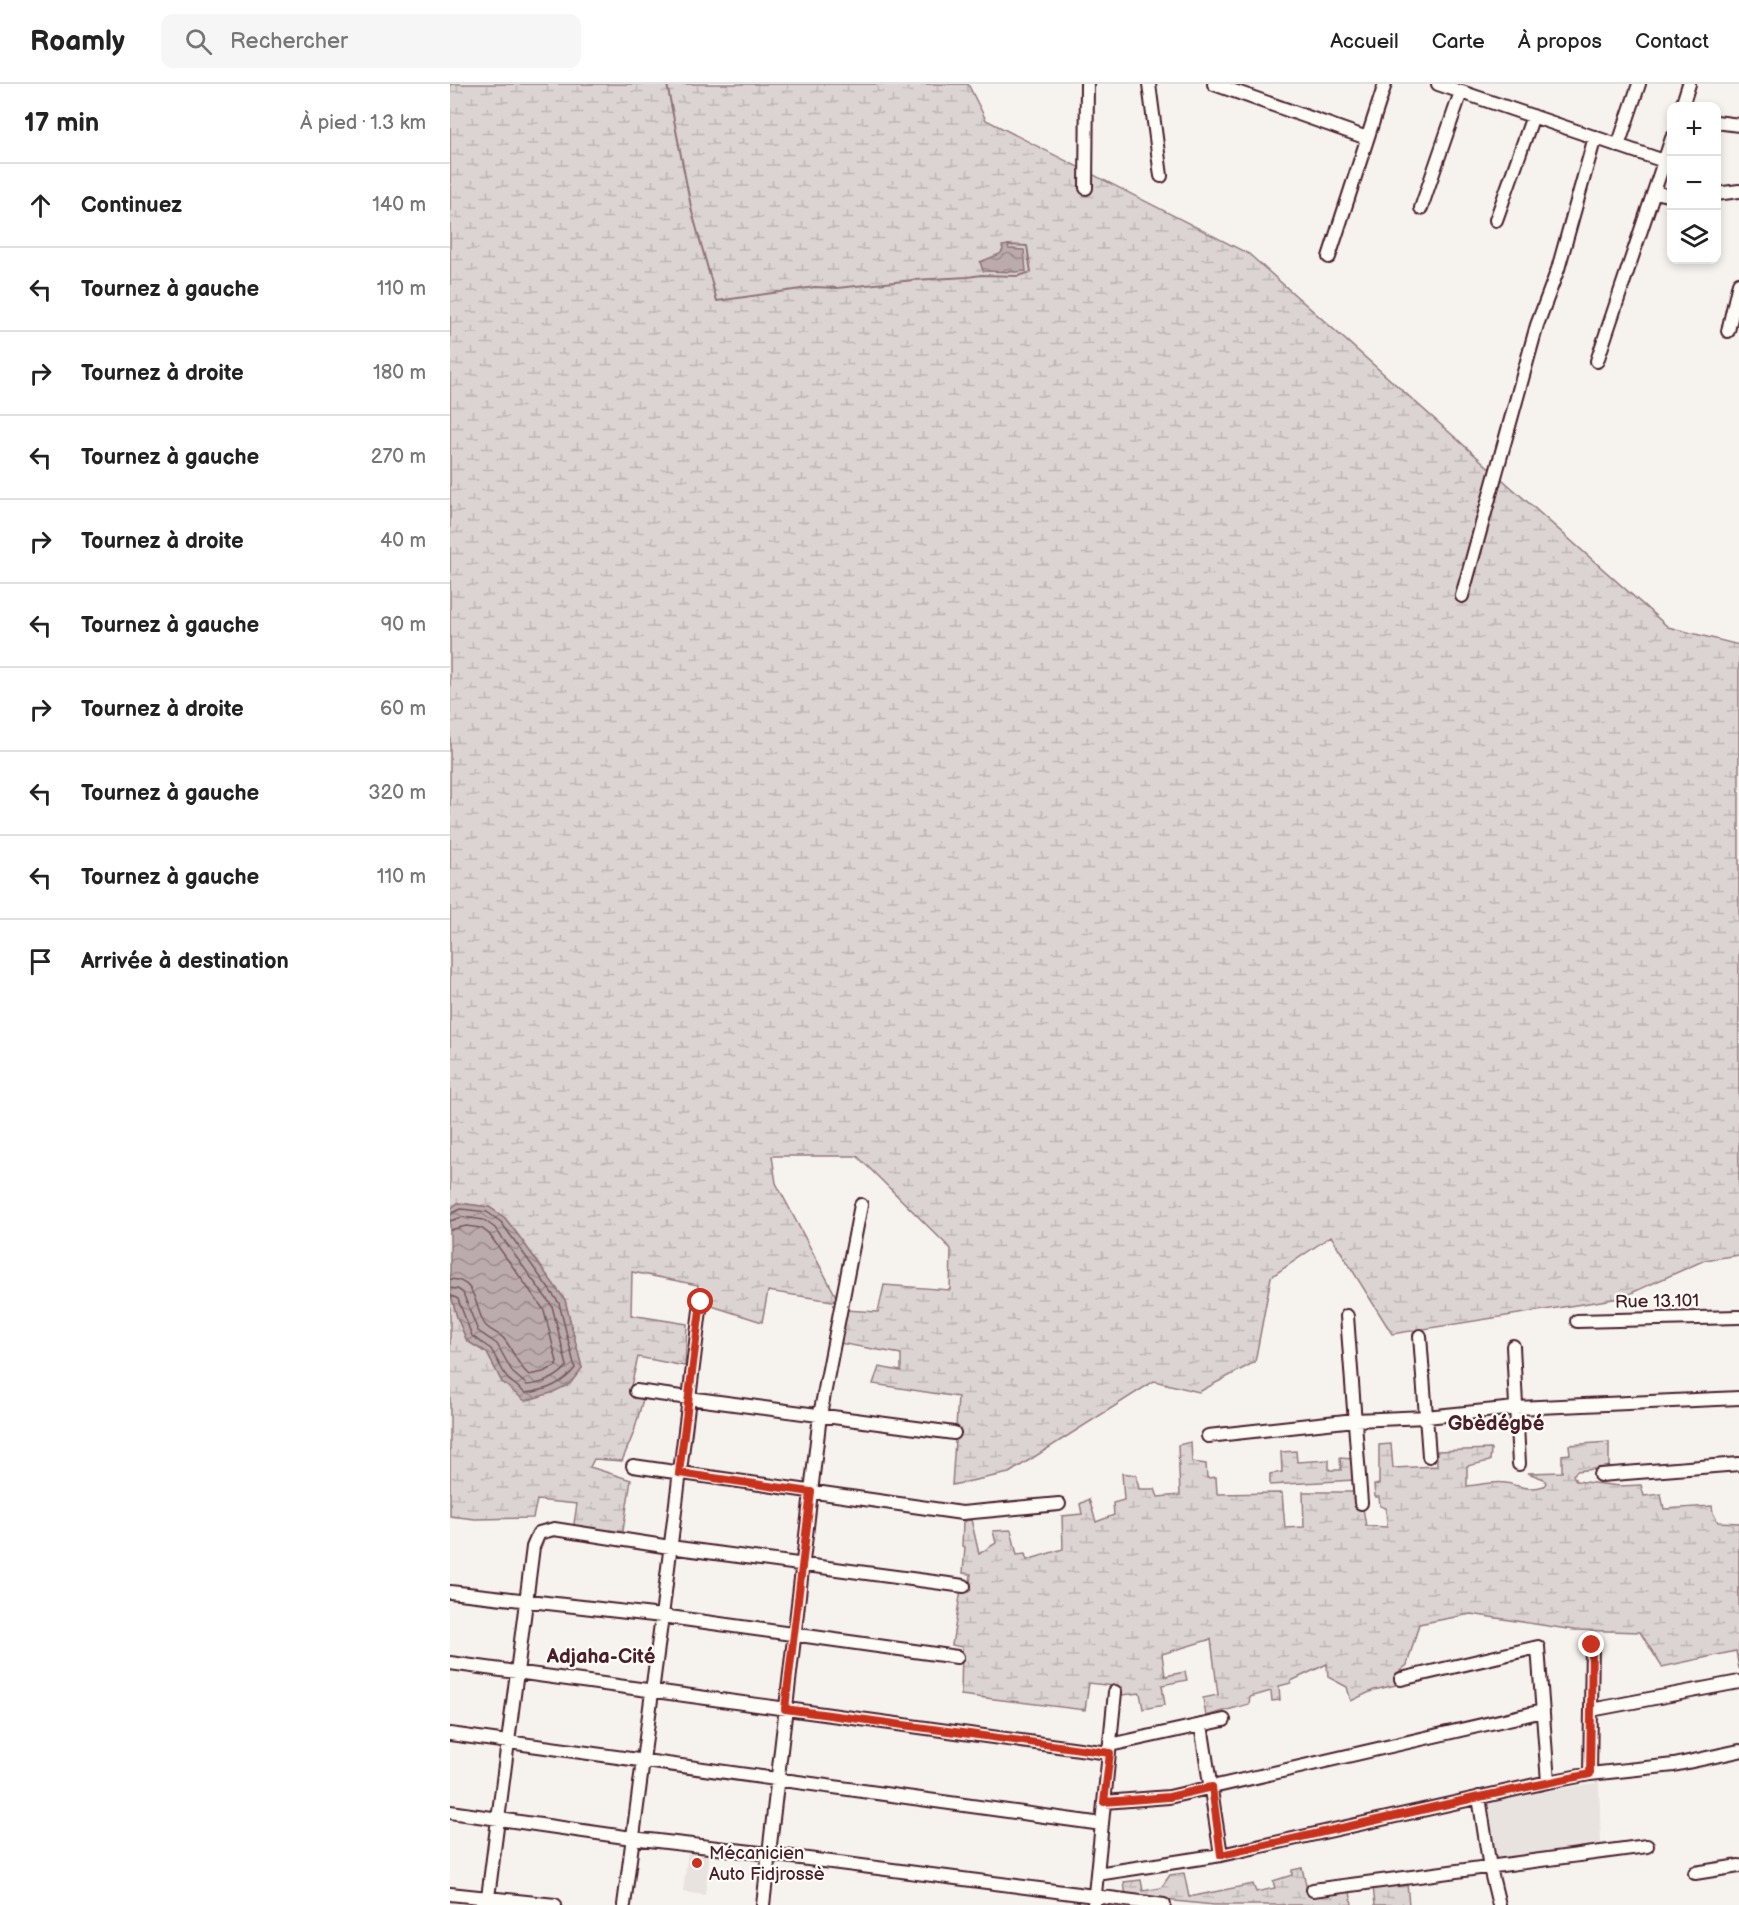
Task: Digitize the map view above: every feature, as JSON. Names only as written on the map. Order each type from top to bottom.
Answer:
[{"type":"street","points":[[1086,188],[1087,84]]},
{"type":"street","points":[[1149,84],[1161,176]]},
{"type":"street","points":[[1214,84],[1367,138]]},
{"type":"street","points":[[1329,257],[1385,84]]},
{"type":"street","points":[[1438,84],[1664,161]]},
{"type":"street","points":[[1618,146],[1639,84]]},
{"type":"street","points":[[1683,102],[1689,84]]},
{"type":"street","points":[[1421,207],[1461,92]]},
{"type":"street","points":[[1496,220],[1533,116]]},
{"type":"street","points":[[1721,123],[1739,125]]},
{"type":"street","points":[[1461,596],[1537,325],[1558,269],[1594,137]]},
{"type":"street","points":[[1597,361],[1667,151]]},
{"type":"street","points":[[1721,193],[1739,191]]},
{"type":"street","points":[[1654,192],[1667,195]]},
{"type":"street","points":[[1728,331],[1739,283]]},
{"type":"street","points":[[763,1905],[820,1415],[861,1205]]},
{"type":"street","points":[[624,1905],[701,1302]]},
{"type":"street","points":[[1347,1316],[1361,1503]]},
{"type":"street","name":"Rue 13.101","points":[[1576,1321],[1739,1317]]},
{"type":"street","points":[[1420,1336],[1429,1456]]},
{"type":"street","points":[[1513,1346],[1519,1464]]},
{"type":"street","points":[[636,1391],[954,1433]]},
{"type":"street","points":[[1208,1436],[1354,1420],[1426,1417],[1515,1408],[1739,1398]]},
{"type":"street","points":[[1600,1475],[1739,1464]]},
{"type":"street","points":[[633,1466],[962,1513],[1059,1504]]},
{"type":"street","points":[[487,1901],[533,1547],[539,1533],[554,1529],[669,1547],[964,1586]]},
{"type":"street","points":[[450,1592],[662,1616],[957,1657]]},
{"type":"street","points":[[1590,1774],[1592,1645]]},
{"type":"street","points":[[1401,1679],[1538,1647],[1548,1782]]},
{"type":"street","points":[[450,1663],[785,1709],[1110,1749],[1224,1720]]},
{"type":"street","points":[[1591,1710],[1739,1682]]},
{"type":"street","points":[[1094,1901],[1115,1692]]},
{"type":"street","points":[[1104,1802],[1169,1797],[1543,1711]]},
{"type":"street","points":[[1201,1725],[1221,1855]]},
{"type":"street","points":[[450,1734],[1102,1824]]},
{"type":"street","points":[[1097,1874],[1221,1855],[1548,1782],[1590,1774],[1674,1766],[1739,1751]]},
{"type":"street","points":[[1479,1797],[1490,1868],[1499,1905]]},
{"type":"street","points":[[450,1812],[632,1838],[769,1854],[1094,1901],[1164,1905]]},
{"type":"street","points":[[1313,1890],[1647,1846]]},
{"type":"street","points":[[1695,1873],[1739,1866]]},
{"type":"street","points":[[450,1894],[487,1901],[555,1905]]},
{"type":"shaded area","points":[[1599,1782],[1601,1846],[1497,1861],[1488,1802]]},
{"type":"shaded area","points":[[688,1849],[710,1852],[705,1895],[683,1892]]},
{"type":"green space","points":[[450,84],[968,84],[986,120],[1249,254],[1668,627],[1739,645],[1739,1255],[1705,1260],[1620,1298],[1392,1334],[1331,1236],[1271,1277],[1255,1362],[1199,1392],[1154,1381],[1009,1473],[952,1485],[958,1397],[873,1384],[879,1367],[901,1371],[901,1354],[839,1343],[845,1310],[878,1312],[884,1285],[950,1290],[951,1249],[857,1156],[772,1156],[776,1183],[839,1302],[768,1291],[762,1322],[696,1301],[698,1285],[632,1272],[631,1315],[687,1324],[685,1366],[638,1357],[629,1394],[643,1399],[634,1432],[622,1461],[594,1459],[590,1467],[631,1480],[622,1537],[573,1530],[577,1504],[537,1500],[533,1518],[475,1519],[450,1516],[450,1291],[467,1341],[487,1353],[502,1382],[582,1368],[565,1300],[505,1218],[489,1207],[458,1203],[450,1209]]},
{"type":"green space","points":[[1191,1442],[1192,1462],[1206,1464],[1207,1478],[1216,1477],[1217,1494],[1282,1493],[1285,1528],[1304,1527],[1303,1492],[1355,1492],[1356,1509],[1363,1508],[1366,1526],[1387,1527],[1386,1508],[1380,1506],[1379,1497],[1375,1497],[1374,1485],[1379,1484],[1379,1445],[1391,1444],[1393,1468],[1437,1466],[1437,1451],[1491,1449],[1490,1461],[1467,1466],[1467,1486],[1502,1483],[1534,1488],[1544,1486],[1546,1483],[1544,1479],[1528,1473],[1562,1472],[1562,1455],[1570,1454],[1569,1445],[1609,1442],[1609,1467],[1577,1471],[1573,1475],[1576,1481],[1620,1486],[1641,1485],[1644,1496],[1661,1494],[1664,1509],[1712,1506],[1718,1522],[1739,1523],[1739,1669],[1736,1651],[1662,1667],[1640,1632],[1574,1630],[1471,1614],[1419,1624],[1407,1665],[1396,1674],[1396,1685],[1374,1690],[1351,1701],[1347,1687],[1328,1677],[1327,1664],[1291,1683],[1279,1686],[1280,1700],[1272,1701],[1271,1691],[1250,1697],[1249,1704],[1206,1716],[1203,1698],[1218,1695],[1211,1639],[1162,1654],[1165,1676],[1185,1672],[1187,1680],[1162,1685],[1165,1705],[1143,1709],[1140,1693],[1122,1695],[1122,1687],[1089,1683],[1085,1710],[961,1695],[962,1647],[952,1645],[961,1590],[969,1591],[971,1574],[963,1573],[965,1547],[962,1546],[963,1522],[971,1519],[979,1554],[996,1543],[993,1531],[1011,1530],[1017,1555],[1025,1554],[1027,1560],[1063,1549],[1062,1516],[1082,1514],[1080,1504],[1089,1499],[1096,1522],[1114,1515],[1113,1503],[1124,1500],[1122,1473],[1136,1475],[1139,1489],[1155,1489],[1158,1497],[1180,1495],[1178,1445]]},
{"type":"green space","points":[[1296,1451],[1297,1462],[1329,1460],[1329,1470],[1341,1470],[1340,1458],[1353,1459],[1354,1480],[1270,1485],[1270,1474],[1282,1472],[1281,1452]]},
{"type":"green space","points":[[1302,1868],[1308,1894],[1350,1891],[1352,1905],[1214,1905],[1126,1896],[1124,1882],[1141,1880],[1143,1891],[1161,1888],[1170,1875],[1184,1873],[1189,1897],[1253,1884],[1256,1892],[1275,1888],[1273,1881],[1292,1875],[1292,1870]]},
{"type":"green space","points":[[1407,1883],[1409,1905],[1375,1905],[1373,1887]]},
{"type":"water","points":[[1008,245],[1009,249],[1024,250],[1026,271],[983,271],[980,262],[1000,254],[1003,250],[1002,246]]},
{"type":"water","points":[[458,1203],[489,1207],[505,1218],[565,1300],[582,1368],[570,1384],[525,1401],[502,1382],[487,1353],[467,1341],[450,1291],[450,1209]]},
{"type":"waterway","points":[[667,84],[692,212],[717,301],[815,287],[837,288],[981,275],[1018,276],[1031,272],[1027,246],[1008,245]]},
{"type":"place","name":"Mécanicien Auto Fidjrossè","points":[[697,1863]]},
{"type":"district","name":"Gbèdégbé","points":[[1496,1423]]},
{"type":"district","name":"Adjaha-Cité","points":[[601,1656]]},
{"type":"route","points":[[701,1302],[679,1473],[811,1492],[785,1709],[1110,1753],[1104,1802],[1169,1797],[1212,1787],[1221,1855],[1590,1774],[1592,1645]]}]
